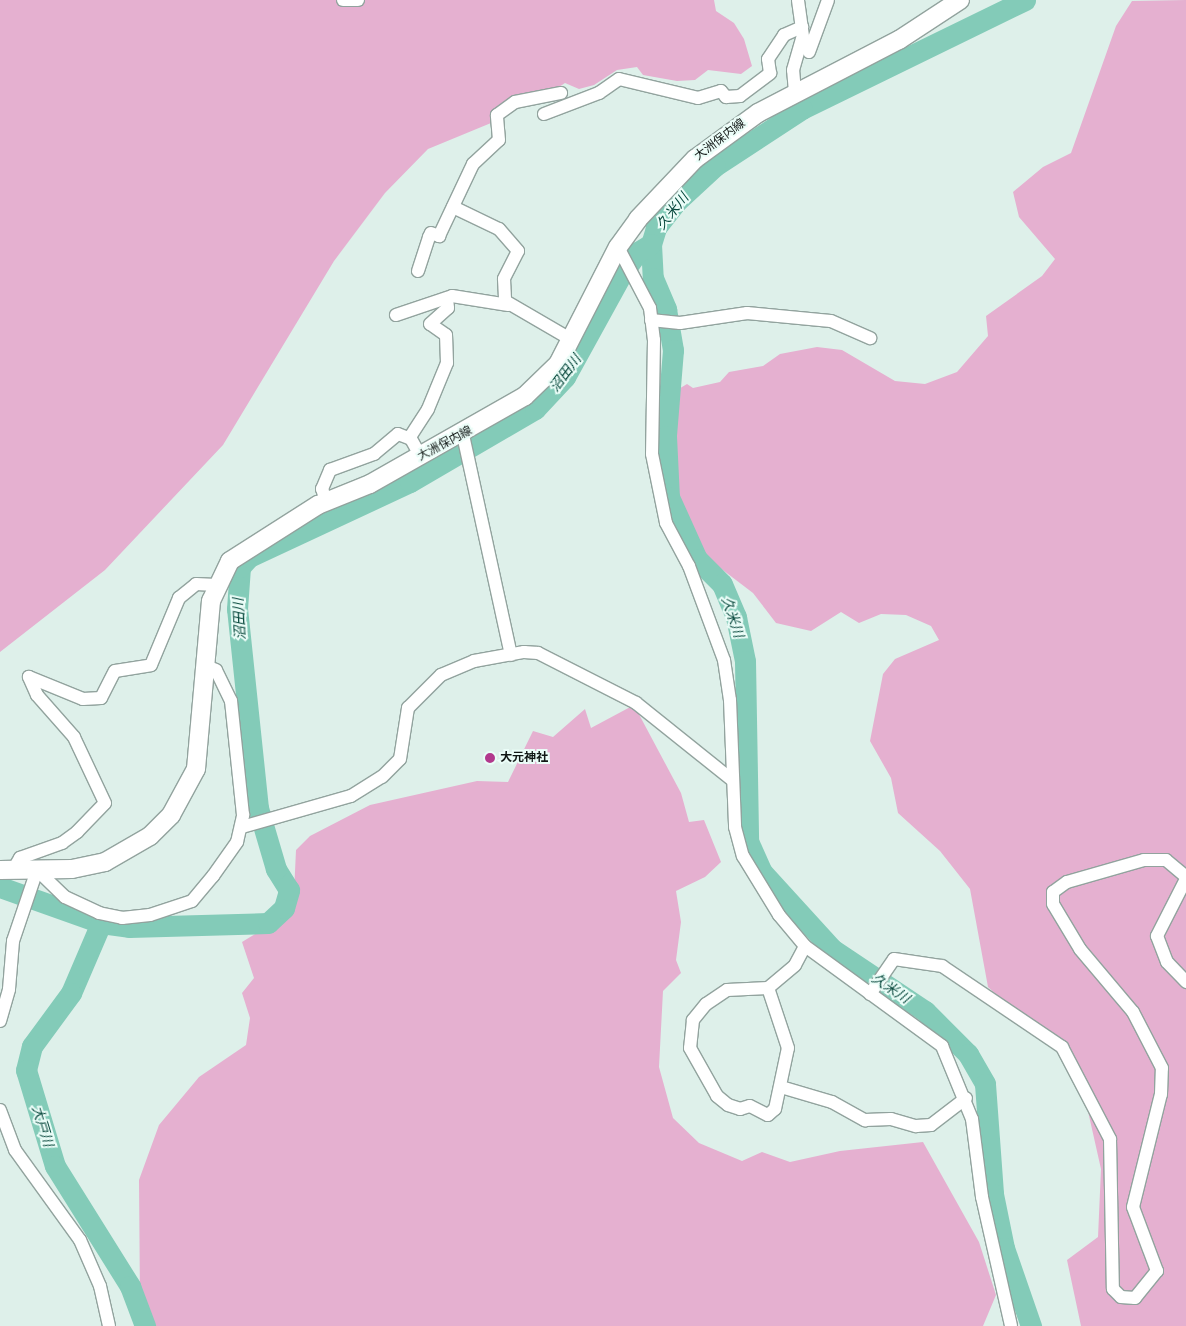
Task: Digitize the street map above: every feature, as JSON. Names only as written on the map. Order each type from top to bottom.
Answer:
[{"type":"main road","name":"大洲保内線","points":[[6,870],[34,879],[105,862],[133,848],[171,815],[196,769],[204,665],[216,585],[230,560],[248,546],[326,502],[464,438],[544,380],[572,340],[638,219],[695,159],[758,112],[899,40],[960,0]]},
{"type":"street","points":[[343,0],[358,0]]},
{"type":"street","points":[[796,92],[793,70],[802,43],[798,0]]},
{"type":"street","points":[[808,52],[828,0]]},
{"type":"street","points":[[544,114],[599,93],[619,79],[698,98],[716,91],[726,97],[740,96],[770,73],[768,59],[784,35],[802,27]]},
{"type":"street","points":[[418,271],[432,233],[439,236],[472,164],[500,140],[497,115],[520,100],[561,93]]},
{"type":"street","points":[[453,207],[499,229],[518,251],[504,279],[502,291],[508,305]]},
{"type":"street","points":[[620,250],[635,276],[651,320],[652,454],[666,523],[689,566],[724,660],[730,700],[735,827],[743,856],[779,915],[806,946],[932,1034],[942,1046],[966,1098],[982,1197],[1011,1326]]},
{"type":"street","points":[[411,439],[447,363],[446,335],[430,324],[448,308],[446,299]]},
{"type":"street","points":[[396,315],[446,299],[508,305],[572,340]]},
{"type":"street","points":[[651,320],[680,323],[747,313],[831,320],[870,338]]},
{"type":"street","points":[[326,502],[322,489],[330,470],[374,454],[398,434],[411,439],[421,457]]},
{"type":"street","points":[[464,438],[512,655]]},
{"type":"street","points":[[6,870],[20,858],[62,843],[77,832],[105,803],[74,737],[37,695],[29,677],[83,699],[101,698],[114,671],[151,665],[180,598],[196,584],[216,585]]},
{"type":"street","points":[[247,827],[271,822],[351,796],[392,771],[404,746],[408,708],[441,675],[474,661],[512,655],[538,653],[636,703],[732,780]]},
{"type":"street","points":[[0,1022],[9,989],[13,941],[34,879],[65,898],[99,913],[122,918],[150,915],[192,900],[247,827],[230,701],[216,670],[204,665]]},
{"type":"street","points":[[872,991],[894,960],[904,958],[942,966],[1062,1047],[1110,1140],[1113,1289],[1121,1297],[1136,1298],[1157,1271],[1133,1207],[1161,1094],[1162,1068],[1133,1012],[1080,950],[1053,904],[1053,892],[1075,879],[1144,860],[1166,860],[1186,878],[1158,936],[1166,962],[1186,982]]},
{"type":"street","points":[[768,988],[788,1048],[781,1087],[768,1115],[750,1106],[740,1109],[728,1105],[706,1080],[696,1052],[690,1048],[693,1020],[706,1004],[727,990],[768,988],[795,965],[806,946]]},
{"type":"street","points":[[781,1087],[832,1102],[865,1120],[891,1119],[916,1126],[931,1125],[966,1098]]},
{"type":"street","points":[[0,1110],[15,1150],[80,1240],[100,1286],[109,1326]]},
{"type":"shaded area","points":[[0,0],[714,0],[716,11],[734,23],[744,39],[752,66],[741,74],[708,70],[695,80],[677,81],[643,75],[637,67],[617,70],[594,85],[579,89],[565,83],[553,91],[497,108],[491,123],[428,149],[385,193],[334,261],[223,445],[105,570],[0,652]]},
{"type":"shaded area","points":[[1186,0],[1186,1326],[1081,1326],[1067,1260],[1098,1237],[1101,1169],[1085,1098],[1056,1048],[988,987],[970,889],[940,851],[898,813],[891,778],[870,741],[883,674],[895,659],[939,640],[931,626],[906,615],[881,614],[859,623],[841,612],[811,631],[776,623],[753,593],[707,558],[675,487],[669,442],[679,405],[677,390],[687,384],[693,388],[720,382],[729,372],[763,366],[780,354],[817,347],[842,350],[895,381],[925,384],[957,372],[988,336],[986,316],[1042,276],[1055,259],[1019,217],[1013,192],[1043,167],[1071,153],[1116,26],[1132,1]]},
{"type":"shaded area","points":[[634,705],[681,793],[689,822],[704,820],[721,862],[705,877],[676,891],[681,922],[676,960],[681,973],[663,991],[659,1067],[673,1118],[699,1143],[742,1161],[762,1152],[790,1162],[840,1151],[923,1142],[979,1242],[996,1295],[983,1326],[146,1326],[140,1301],[139,1180],[159,1125],[199,1077],[246,1045],[250,1018],[242,993],[254,978],[242,942],[282,918],[294,893],[296,850],[310,836],[370,805],[477,781],[508,782],[533,731],[553,737],[585,709],[591,728]]},
{"type":"waterway","name":"久米川","points":[[1025,0],[802,109],[715,166],[676,202],[656,228],[651,244],[653,278],[666,309],[673,350],[666,436],[669,497],[697,559],[722,584],[736,617],[745,661],[748,841],[762,872],[832,949],[925,1011],[968,1054],[985,1084],[993,1194],[1004,1248],[1031,1326]]},
{"type":"waterway","name":"沼田川","points":[[0,887],[101,923],[129,927],[268,923],[284,908],[289,890],[276,869],[258,808],[237,609],[240,567],[249,557],[410,482],[535,409],[565,377],[621,275],[638,252],[651,244]]},
{"type":"waterway","name":"大戸川","points":[[101,923],[71,993],[32,1046],[26,1070],[55,1166],[130,1286],[145,1326]]},
{"type":"place","name":"大元神社","points":[[490,758]]}]
